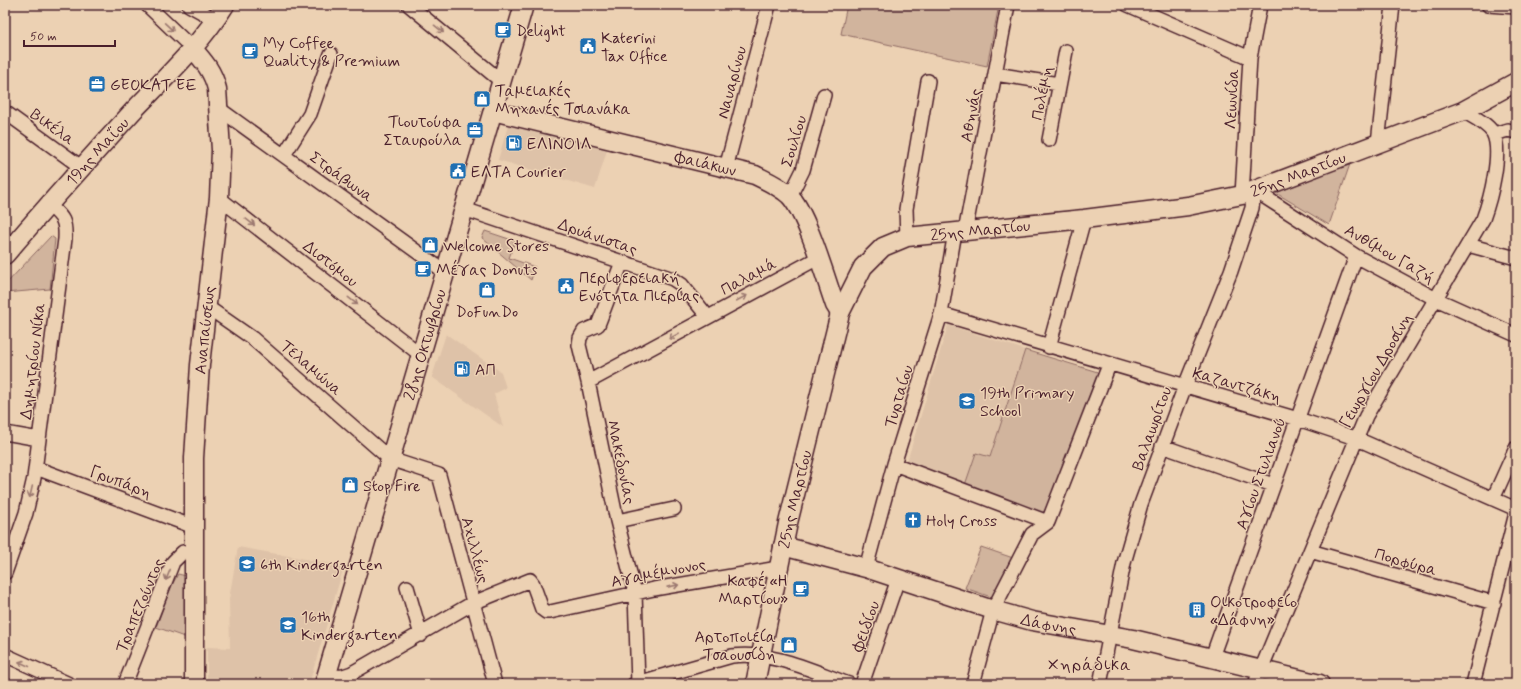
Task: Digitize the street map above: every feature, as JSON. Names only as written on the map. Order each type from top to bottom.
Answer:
[{"type":"street","name":"Αναπαύσεως","points":[[147,5],[192,48],[209,67],[215,80],[221,150],[219,198],[200,365],[195,442],[194,684]]},
{"type":"street","points":[[189,5],[221,12]]},
{"type":"street","points":[[409,5],[501,81]]},
{"type":"street","name":"28ης Οκτωβρίου","points":[[325,681],[524,5]]},
{"type":"street","name":"Ναυαρίνου","points":[[726,168],[769,5]]},
{"type":"street","name":"Αθηνάς","points":[[960,232],[995,74],[1008,5]]},
{"type":"street","points":[[1128,5],[1250,58]]},
{"type":"street","name":"Λεωνίδα","points":[[1248,193],[1250,58],[1260,5]]},
{"type":"street","points":[[1378,143],[1393,5]]},
{"type":"street","points":[[1488,5],[1516,8]]},
{"type":"street","name":"19ης Μαΐου","points":[[5,255],[81,167],[192,48],[221,12]]},
{"type":"street","name":"Πολέμη","points":[[1049,140],[1066,51]]},
{"type":"street","points":[[284,155],[310,114],[331,54]]},
{"type":"street","points":[[995,74],[1059,84]]},
{"type":"street","points":[[907,237],[906,209],[928,81]]},
{"type":"street","name":"25ης Μαρτίου","points":[[755,684],[759,655],[783,546],[840,313],[863,267],[883,247],[907,237],[1084,220],[1188,206],[1248,193],[1463,111],[1516,82]]},
{"type":"street","name":"Σουλίου","points":[[790,196],[803,170],[824,95]]},
{"type":"street","name":"Στράβωνα","points":[[218,108],[445,272]]},
{"type":"street","name":"Φαιάκων","points":[[493,110],[726,168],[774,183],[790,196],[801,214],[835,305],[840,313]]},
{"type":"street","points":[[1463,111],[1485,125],[1494,134],[1508,130],[1516,132]]},
{"type":"street","name":"Βικέλα","points":[[5,112],[81,167]]},
{"type":"street","name":"Γεωργίου Δροσίνη","points":[[1258,677],[1355,438],[1366,416],[1483,219],[1489,202],[1495,172],[1496,151],[1494,134]]},
{"type":"street","name":"Ανθίμου Γαζή","points":[[1248,193],[1356,256],[1436,299],[1516,335]]},
{"type":"street","name":"Βαλαωρίτου","points":[[1100,684],[1124,563],[1141,504],[1185,386],[1231,271],[1252,208],[1248,193]]},
{"type":"street","name":"Διστόμου","points":[[219,198],[421,355]]},
{"type":"street","name":"Δημητρίου Νίκα","points":[[5,573],[26,513],[36,468],[66,228],[63,218],[48,204]]},
{"type":"street","name":"Δρυάνιστας","points":[[464,209],[673,279],[682,285],[708,317]]},
{"type":"street","points":[[1049,347],[1084,220]]},
{"type":"street","name":"Τυρταίου","points":[[866,568],[894,464],[941,314],[960,232]]},
{"type":"street","points":[[1468,245],[1516,258]]},
{"type":"street","name":"Αγίου Στυλιανού","points":[[1212,657],[1356,256]]},
{"type":"street","name":"Παλαμά","points":[[588,382],[818,258]]},
{"type":"street","name":"Μακεδονίας","points":[[622,262],[598,325],[584,331],[580,338],[579,345],[617,522],[635,593],[637,684]]},
{"type":"street","name":"Τελαμώνα","points":[[206,306],[252,338],[390,459]]},
{"type":"street","name":"Καζαντζάκη","points":[[941,314],[1109,365],[1298,419],[1355,438],[1516,509]]},
{"type":"street","points":[[973,684],[993,610],[1032,534],[1048,522],[1109,365]]},
{"type":"street","points":[[5,433],[39,439]]},
{"type":"street","points":[[1162,446],[1273,485]]},
{"type":"street","points":[[1493,499],[1516,448]]},
{"type":"street","name":"Αχιλλέως","points":[[390,459],[439,475],[495,684]]},
{"type":"street","points":[[894,464],[1048,522]]},
{"type":"street","name":"Γρυπάρη","points":[[36,468],[194,527]]},
{"type":"street","points":[[617,522],[674,509]]},
{"type":"street","points":[[1472,684],[1516,513]]},
{"type":"street","name":"Δάφνης","points":[[783,546],[866,568],[993,610],[1032,621],[1110,634],[1212,657],[1258,677],[1320,684]]},
{"type":"street","name":"Τραπεζούντος","points":[[125,684],[173,562],[183,552],[194,551]]},
{"type":"street","name":"Πορφύρα","points":[[1310,551],[1494,603]]},
{"type":"street","name":"Αγαμέμνονος","points":[[473,603],[530,580],[533,584],[542,609],[546,612],[766,568],[778,568]]},
{"type":"street","name":"Φειδίου","points":[[862,684],[898,579]]},
{"type":"street","points":[[407,587],[421,635]]},
{"type":"street","points":[[325,681],[352,673],[421,635],[473,603]]},
{"type":"street","points":[[5,655],[70,684]]},
{"type":"street","points":[[637,684],[732,656],[759,655],[779,660],[849,684]]},
{"type":"shaded area","points":[[847,5],[999,5],[987,66],[841,34]]},
{"type":"shaded area","points":[[509,122],[608,147],[595,189],[498,160]]},
{"type":"shaded area","points":[[1350,164],[1329,225],[1276,193]]},
{"type":"shaded area","points":[[485,231],[515,241],[509,258],[535,267],[531,280],[482,238]]},
{"type":"shaded area","points":[[51,236],[55,239],[50,289],[5,293],[5,285]]},
{"type":"shaded area","name":"19th Primary School","points":[[948,325],[1025,350],[990,457],[965,485],[906,465]]},
{"type":"shaded area","points":[[446,334],[501,372],[506,388],[494,394],[503,427],[432,377]]},
{"type":"shaded area","points":[[1025,350],[1101,373],[1047,515],[965,485],[976,453],[990,457]]},
{"type":"shaded area","points":[[238,547],[344,566],[309,684],[207,684],[207,647],[230,648],[229,599]]},
{"type":"shaded area","points":[[981,547],[1016,559],[997,599],[965,588]]},
{"type":"shaded area","points":[[178,574],[186,576],[187,638],[156,627],[171,587]]},
{"type":"place","name":"Delight","points":[[503,30]]},
{"type":"place","name":"Katerini Tax Office","points":[[588,46]]},
{"type":"place","name":"My Coffee Quality & Premium","points":[[250,51]]},
{"type":"place","name":"GEOKAT EE","points":[[97,84]]},
{"type":"place","name":"Ταμειακές Μηχανές Τσιανάκα","points":[[482,99]]},
{"type":"place","name":"Τιουτούφα Σταυρούλα","points":[[475,130]]},
{"type":"place","name":"ΕΛΙΝΟΙΛ","points":[[514,143]]},
{"type":"place","name":"ΕΛΤΑ Courier","points":[[458,171]]},
{"type":"place","name":"Welcome Stores","points":[[430,245]]},
{"type":"place","name":"Μέγας Donuts","points":[[423,269]]},
{"type":"place","name":"Περιφερειακή Ενότητα Πιερίας","points":[[566,286]]},
{"type":"place","name":"DoFunDo","points":[[487,290]]},
{"type":"place","name":"ΑΠ","points":[[462,369]]},
{"type":"place","name":"19th Primary School","points":[[967,401]]},
{"type":"place","name":"Stop Fire","points":[[350,485]]},
{"type":"place","name":"Holy Cross","points":[[913,520]]},
{"type":"place","name":"6th Kindergarten","points":[[247,564]]},
{"type":"place","name":"Καφέ «Η Μαρτίου»","points":[[801,589]]},
{"type":"place","name":"Οικοτροφείο «Δάφνη»","points":[[1197,610]]},
{"type":"place","name":"16th Kindergarten","points":[[288,625]]},
{"type":"place","name":"Αρτοποιεία Τσαουσίδη","points":[[789,645]]},
{"type":"district","name":"Χηράδικα","points":[[1090,664]]}]
